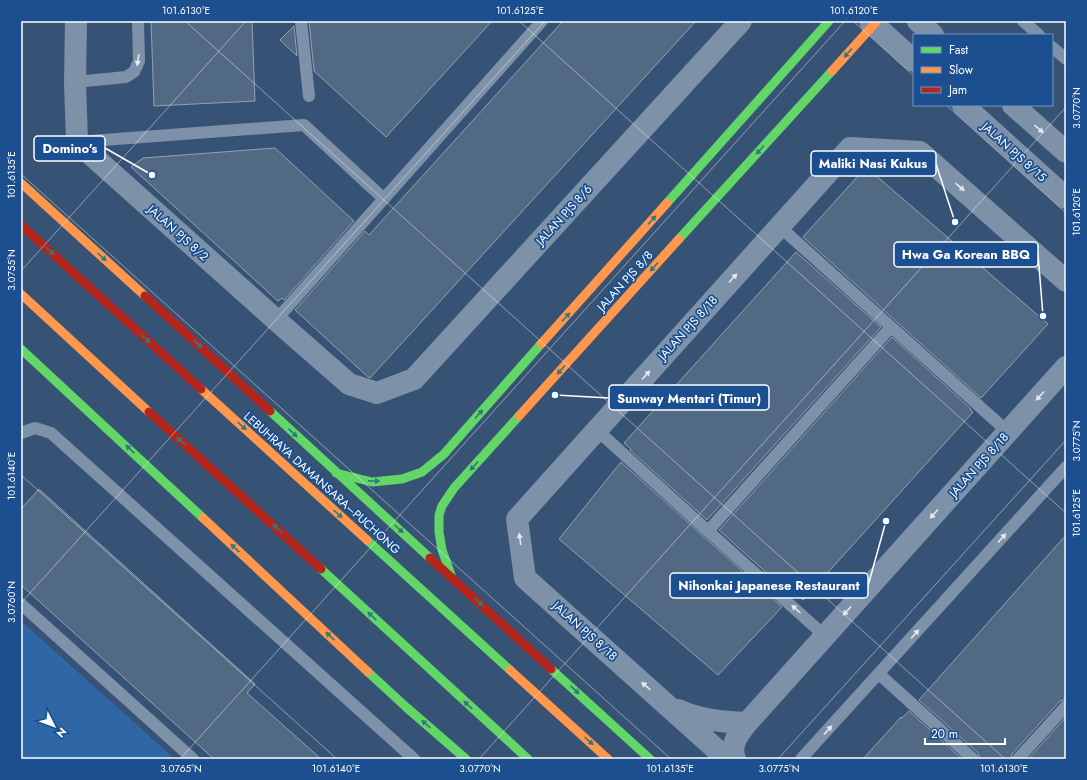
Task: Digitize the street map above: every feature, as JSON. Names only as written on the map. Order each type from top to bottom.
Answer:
[{"type":"main road","name":"JALAN PJS 8/8","points":[[336,473],[372,482],[402,479],[422,472],[444,454],[829,21]]},
{"type":"main road","name":"JALAN PJS 8/8","points":[[451,575],[440,543],[438,523],[442,506],[454,488],[874,22]]},
{"type":"main road","points":[[21,183],[186,333],[336,473],[451,575],[650,759]]},
{"type":"main road","name":"LEBUHRAYA DAMANSARA–PUCHONG","points":[[21,225],[608,759]]},
{"type":"main road","points":[[21,294],[528,759]]},
{"type":"main road","points":[[21,349],[406,707],[466,759]]},
{"type":"street","points":[[76,21],[75,82],[77,142]]},
{"type":"street","name":"JALAN PJS 8/6","points":[[377,393],[414,379],[741,21]]},
{"type":"street","points":[[918,21],[933,34]]},
{"type":"street","points":[[874,22],[913,60]]},
{"type":"street","name":"JALAN PJS 8/15","points":[[964,106],[1066,198]]},
{"type":"street","points":[[1014,106],[1066,152]]},
{"type":"street","name":"JALAN PJS 8/2","points":[[77,142],[349,384],[377,393]]},
{"type":"street","name":"JALAN PJS 8/18","points":[[727,759],[525,578],[517,519],[850,148],[920,152],[1066,281]]},
{"type":"street","name":"JALAN PJS 8/18","points":[[735,759],[733,756],[735,737],[746,723],[1066,367]]},
{"type":"street","name":"JALAN PJS 8/18","points":[[668,706],[700,719],[746,723]]},
{"type":"lane","points":[[75,82],[126,77],[134,72],[139,61],[138,21]]},
{"type":"lane","points":[[301,21],[309,96]]},
{"type":"lane","points":[[276,320],[542,21]]},
{"type":"lane","points":[[1023,21],[1038,34]]},
{"type":"lane","points":[[1053,48],[1066,60]]},
{"type":"lane","points":[[77,142],[304,125],[384,199]]},
{"type":"lane","points":[[779,226],[1008,432]]},
{"type":"lane","points":[[708,531],[891,327]]},
{"type":"lane","points":[[21,432],[35,428],[51,433],[414,759]]},
{"type":"lane","points":[[597,430],[825,636]]},
{"type":"lane","points":[[801,759],[1065,472]]},
{"type":"lane","points":[[21,604],[193,759]]},
{"type":"lane","points":[[879,674],[974,759]]},
{"type":"lane","points":[[1018,759],[1066,706]]},
{"type":"shaded area","points":[[21,621],[175,759],[21,759]]},
{"type":"building","points":[[151,21],[252,21],[255,101],[154,106]]},
{"type":"building","points":[[309,21],[492,21],[386,137],[314,71]]},
{"type":"building","points":[[563,21],[696,21],[370,378],[368,377],[295,310],[365,231],[369,235]]},
{"type":"building","points":[[294,26],[297,56],[280,40]]},
{"type":"building","points":[[275,148],[354,221],[284,300],[282,298],[278,301],[131,167],[143,158]]},
{"type":"building","points":[[866,167],[1048,324],[981,398],[803,237]]},
{"type":"building","points":[[796,252],[881,327],[707,520],[624,443]]},
{"type":"building","points":[[892,337],[973,412],[803,600],[795,593],[792,596],[719,530]]},
{"type":"building","points":[[621,462],[782,607],[718,675],[559,539]]},
{"type":"building","points":[[39,489],[255,684],[247,693],[321,759],[214,759],[21,585],[21,509]]},
{"type":"building","points":[[1066,535],[1066,699],[1060,701],[1012,754],[1011,759],[980,759],[978,753],[919,700]]},
{"type":"building","points":[[909,711],[962,759],[863,759],[901,717],[902,718]]},
{"type":"building","points":[[1066,717],[1066,759],[1028,759]]},
{"type":"traffic: fast","points":[[667,203],[829,21]]},
{"type":"traffic: fast","points":[[679,239],[832,71]]},
{"type":"traffic: fast","points":[[336,473],[372,482],[402,479],[422,472],[444,454],[541,344]]},
{"type":"traffic: fast","points":[[21,349],[203,518]]},
{"type":"traffic: fast","points":[[270,411],[430,558]]},
{"type":"traffic: fast","points":[[451,575],[442,550],[439,532],[439,515],[442,506],[454,488],[519,416]]},
{"type":"traffic: fast","points":[[367,540],[510,670]]},
{"type":"traffic: fast","points":[[321,569],[528,759]]},
{"type":"traffic: fast","points":[[551,669],[650,759]]},
{"type":"traffic: fast","points":[[368,672],[466,759]]},
{"type":"traffic: slow","points":[[832,71],[877,21]]},
{"type":"traffic: slow","points":[[21,183],[145,296]]},
{"type":"traffic: slow","points":[[541,344],[667,203]]},
{"type":"traffic: slow","points":[[519,416],[679,239]]},
{"type":"traffic: slow","points":[[21,294],[149,412]]},
{"type":"traffic: slow","points":[[201,389],[367,540]]},
{"type":"traffic: slow","points":[[203,518],[368,672]]},
{"type":"traffic: slow","points":[[510,670],[608,759]]},
{"type":"traffic: jam","points":[[21,225],[201,389]]},
{"type":"traffic: jam","points":[[145,296],[270,411]]},
{"type":"traffic: jam","points":[[149,412],[321,569]]},
{"type":"traffic: jam","points":[[430,558],[551,669]]},
{"type":"place","name":"Domino's","points":[[152,175]]},
{"type":"place","name":"Maliki Nasi Kukus","points":[[955,222]]},
{"type":"place","name":"Hwa Ga Korean BBQ","points":[[1043,316]]},
{"type":"place","name":"Sunway Mentari (Timur)","points":[[555,395]]},
{"type":"place","name":"Nihonkai Japanese Restaurant","points":[[886,521]]}]
